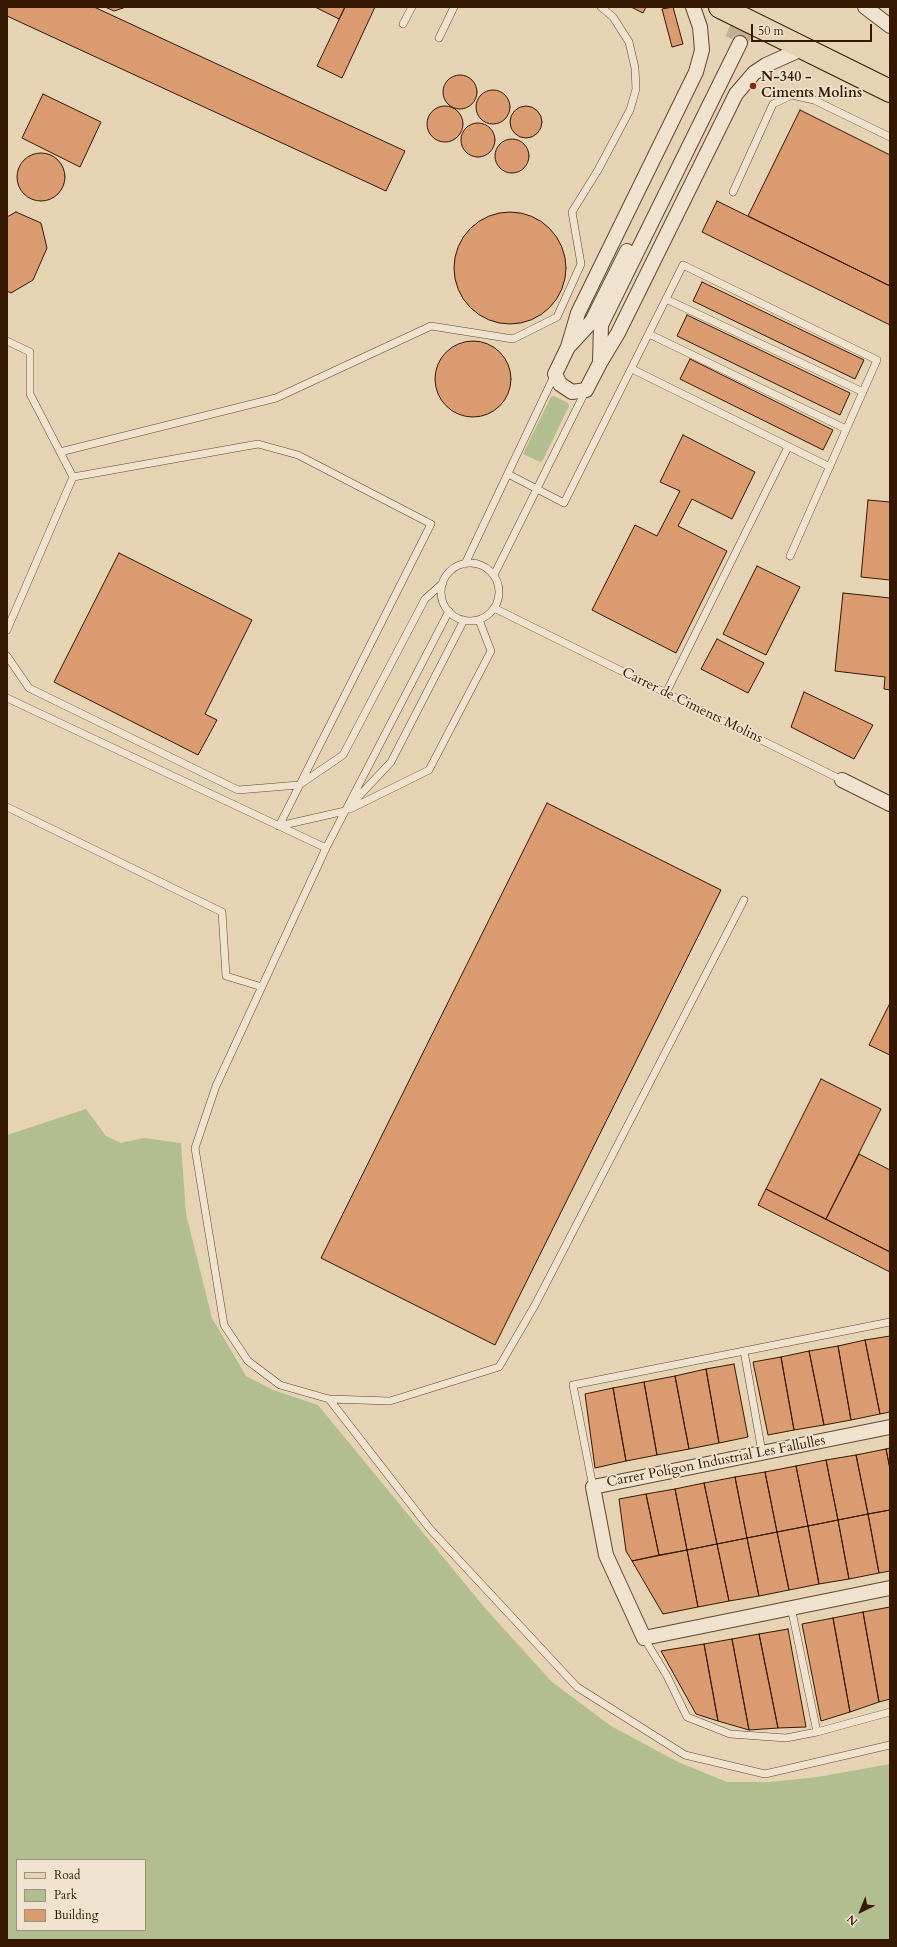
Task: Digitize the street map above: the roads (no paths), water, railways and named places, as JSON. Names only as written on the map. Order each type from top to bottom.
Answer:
[{"type":"main road","points":[[720,7],[890,91]]},
{"type":"street","points":[[693,7],[700,27],[702,50],[696,72],[578,313],[568,347],[555,374],[560,384],[566,389],[579,392],[586,390],[618,333],[736,94],[754,73],[766,65],[804,48]]},
{"type":"street","points":[[865,7],[890,26]]},
{"type":"street","points":[[568,347],[592,321],[736,41],[601,325],[600,363]]},
{"type":"street","name":"Carrer de Ciments Molins","points":[[842,780],[890,804]]},
{"type":"street","name":"Carrer Polígon Industrial Les Fallulles","points":[[644,1638],[606,1555],[594,1487],[890,1427]]},
{"type":"street","points":[[644,1638],[890,1588]]},
{"type":"lane","points":[[404,24],[412,7]]},
{"type":"lane","points":[[439,38],[454,7]]},
{"type":"lane","points":[[60,452],[276,398],[431,326],[513,339],[557,317],[581,264],[572,212],[598,170],[630,110],[636,88],[635,68],[628,42],[613,17],[601,7]]},
{"type":"lane","points":[[733,192],[773,104],[792,95],[814,100],[890,137]]},
{"type":"lane","points":[[508,474],[564,503],[683,265],[877,360],[790,556]]},
{"type":"lane","points":[[666,299],[863,392]]},
{"type":"lane","points":[[649,334],[846,429]]},
{"type":"lane","points":[[7,341],[30,352],[30,394],[73,477]]},
{"type":"lane","points":[[632,369],[830,467]]},
{"type":"lane","points":[[465,564],[555,374]]},
{"type":"lane","points":[[494,575],[586,390]]},
{"type":"lane","points":[[73,477],[258,444],[298,455],[431,524],[279,826]]},
{"type":"lane","points":[[666,693],[788,447]]},
{"type":"lane","points":[[7,630],[73,477]]},
{"type":"lane","points":[[473,563],[483,566],[494,575],[499,589],[498,599],[494,608],[488,615],[480,620],[464,620],[456,618],[449,611],[441,594],[443,583],[447,574],[456,567],[473,563]]},
{"type":"lane","points":[[7,656],[29,688],[238,790],[299,785],[343,754],[425,599],[443,583]]},
{"type":"lane","name":"Carrer de Ciments Molins","points":[[494,608],[842,780]]},
{"type":"lane","points":[[449,611],[326,848],[216,1086],[194,1148],[224,1325],[248,1361],[280,1385],[329,1399],[390,1401],[499,1367],[535,1305],[744,900]]},
{"type":"lane","points":[[344,811],[391,762],[464,620]]},
{"type":"lane","points":[[279,826],[344,811],[429,770],[491,651],[480,620]]},
{"type":"lane","points":[[7,698],[326,848]]},
{"type":"lane","points":[[7,807],[222,912],[226,976],[262,987]]},
{"type":"lane","points":[[594,1487],[574,1385],[890,1322]]},
{"type":"lane","points":[[744,1350],[762,1452]]},
{"type":"lane","points":[[329,1399],[430,1529],[577,1687],[685,1755],[766,1774],[890,1746]]},
{"type":"lane","points":[[791,1607],[817,1732]]},
{"type":"lane","points":[[644,1638],[667,1676],[687,1717],[730,1734],[786,1738],[817,1732],[890,1712]]},
{"type":"tunnel","points":[[740,43],[761,7]]},
{"type":"tunnel","points":[[732,39],[744,9]]},
{"type":"place","name":"N-340 - Ciments Molins","points":[[753,86]]}]
